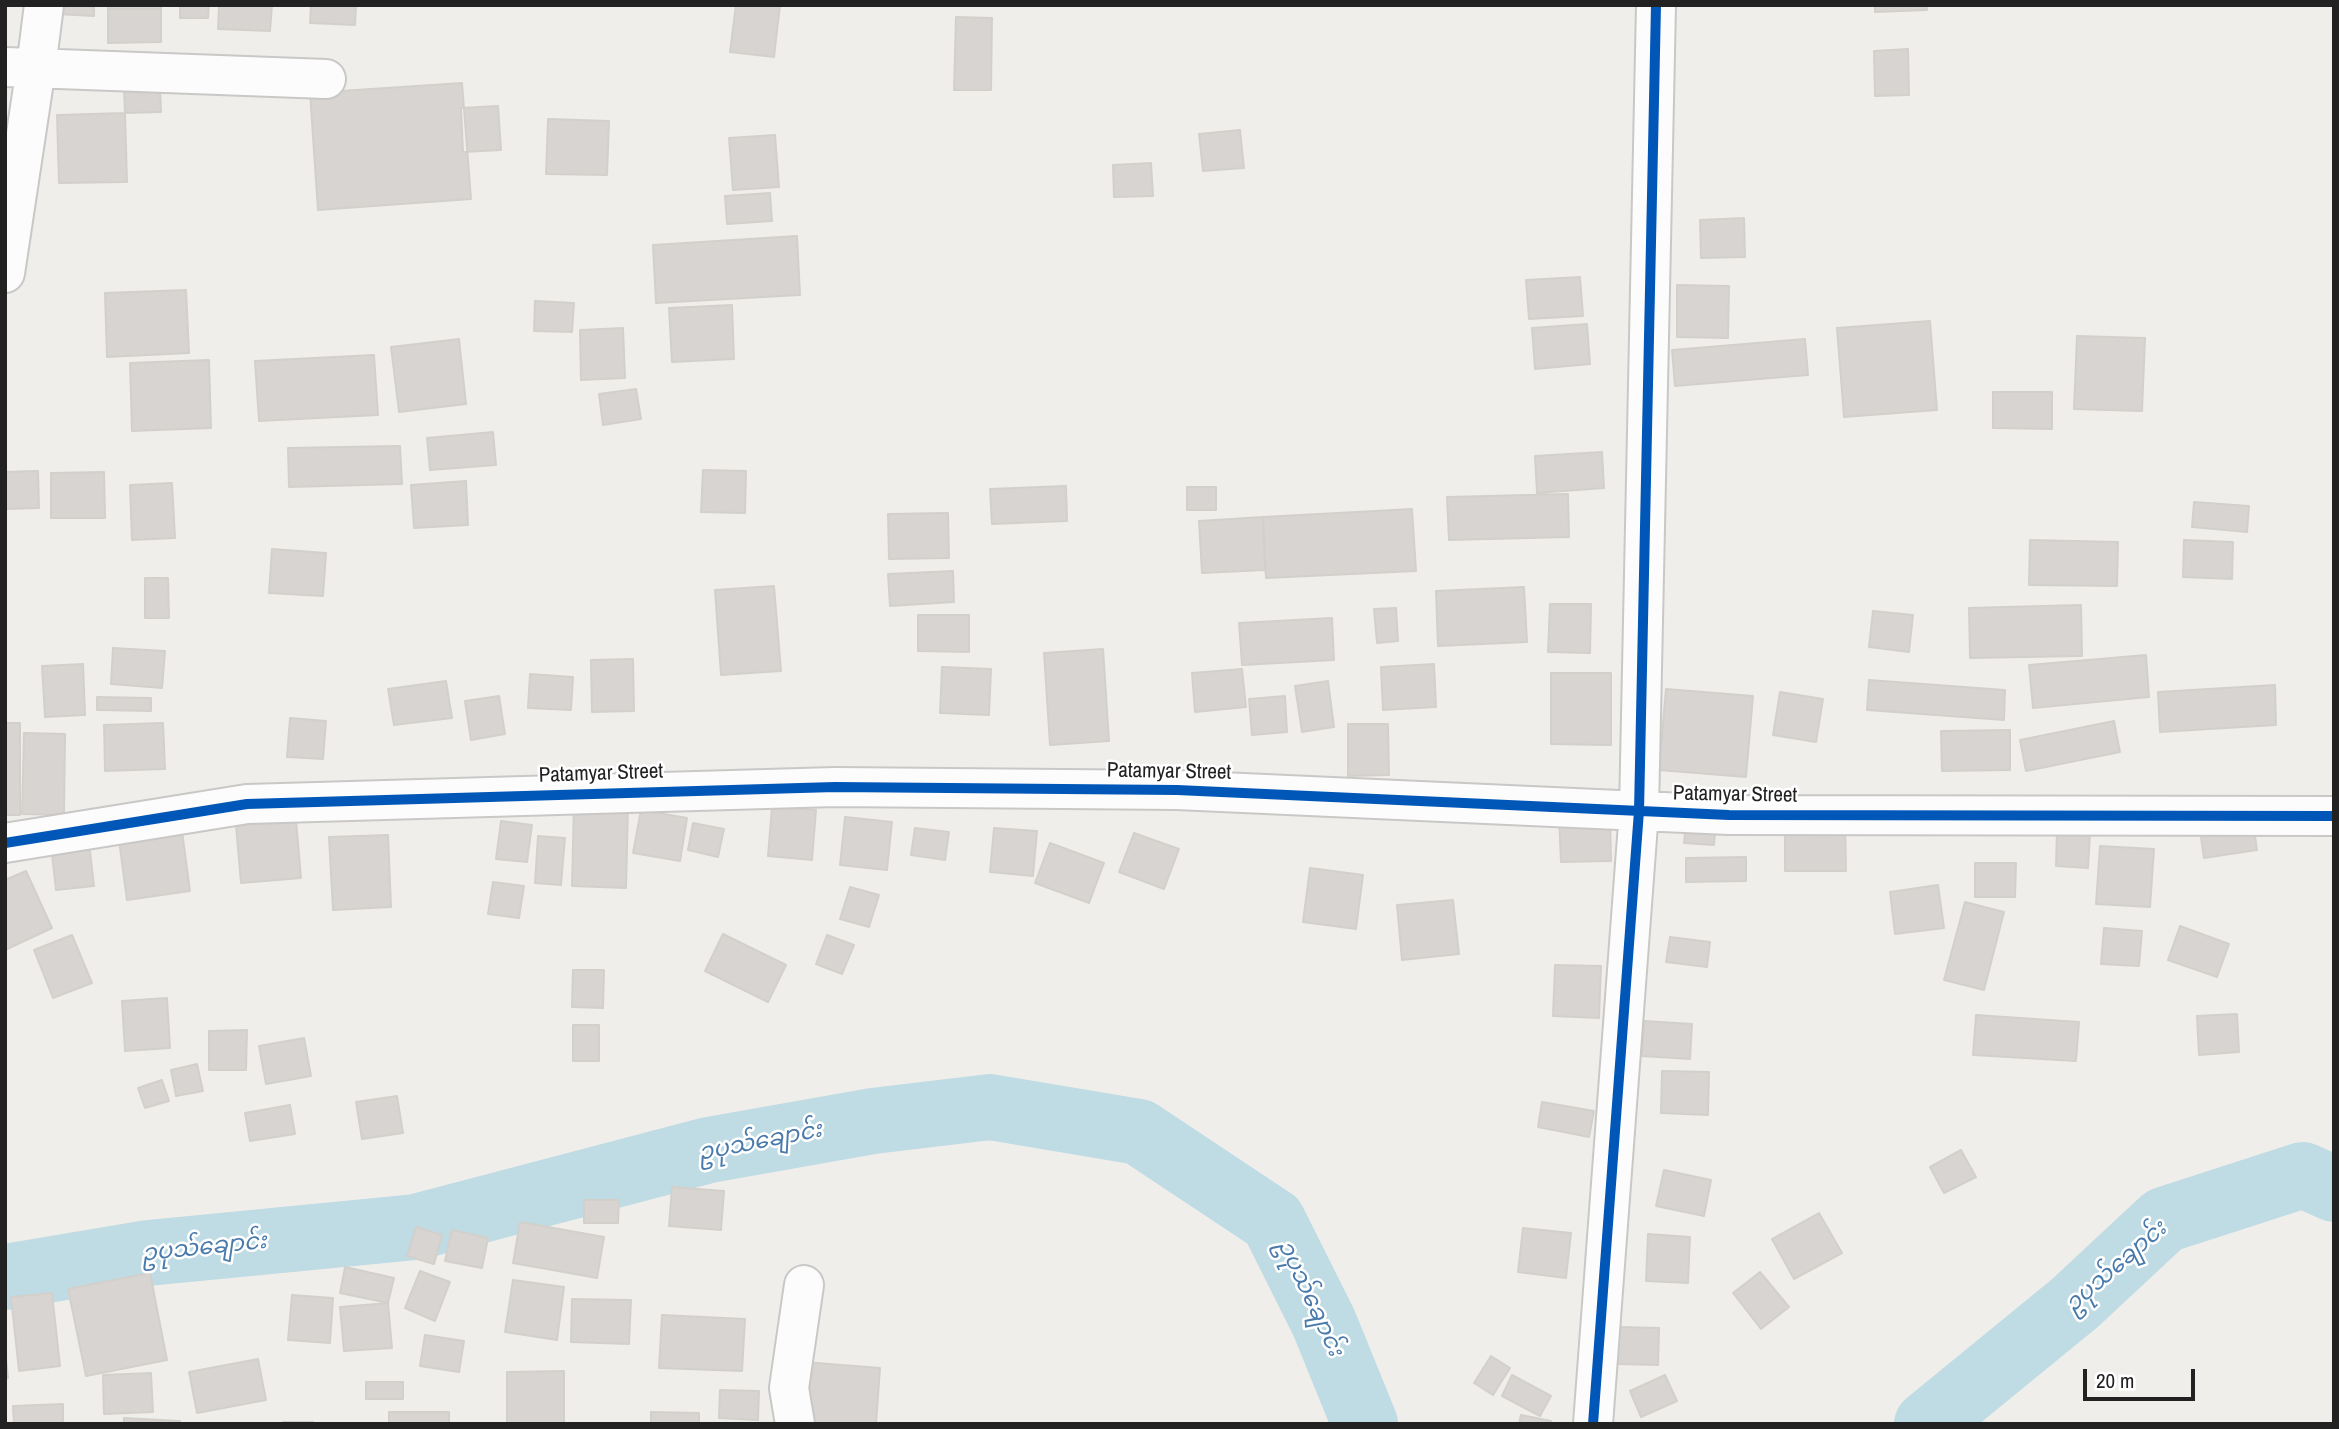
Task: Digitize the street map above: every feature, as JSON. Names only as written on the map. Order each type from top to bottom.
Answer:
[{"type":"street","points":[[5,273],[21,67],[44,5]]},
{"type":"street","points":[[1593,1424],[1639,811],[1656,5]]},
{"type":"street","points":[[21,67],[326,79]]},
{"type":"street","name":"Patamyar Street","points":[[5,843],[247,804],[835,787],[1177,790],[1729,815],[2334,816]]},
{"type":"street","points":[[795,1424],[789,1388],[804,1285]]},
{"type":"building","points":[[57,5],[94,5],[94,16],[57,14]]},
{"type":"building","points":[[108,5],[161,5],[161,9],[108,9]]},
{"type":"building","points":[[180,5],[209,5],[208,18],[180,18]]},
{"type":"building","points":[[219,5],[272,5],[270,31],[218,29]]},
{"type":"building","points":[[311,5],[356,5],[355,25],[310,23]]},
{"type":"building","points":[[736,5],[780,5],[774,57],[730,52]]},
{"type":"building","points":[[1875,5],[1926,5],[1927,10],[1875,12]]},
{"type":"building","points":[[108,9],[161,9],[161,42],[108,43]]},
{"type":"building","points":[[956,17],[992,18],[991,90],[954,90]]},
{"type":"building","points":[[1908,49],[1909,95],[1875,96],[1874,51]]},
{"type":"building","points":[[462,83],[471,199],[318,210],[310,93]]},
{"type":"building","points":[[160,89],[161,112],[125,113],[124,90]]},
{"type":"building","points":[[498,106],[501,150],[463,152],[461,108]]},
{"type":"building","points":[[125,113],[127,182],[59,183],[57,115]]},
{"type":"building","points":[[548,119],[609,121],[607,175],[546,174]]},
{"type":"building","points":[[1240,130],[1244,168],[1203,171],[1199,134]]},
{"type":"building","points":[[775,135],[779,187],[733,190],[729,138]]},
{"type":"building","points":[[1151,163],[1153,196],[1114,197],[1113,165]]},
{"type":"building","points":[[770,193],[772,221],[727,224],[725,196]]},
{"type":"building","points":[[1744,218],[1745,257],[1701,258],[1700,220]]},
{"type":"building","points":[[797,236],[800,295],[656,303],[653,245]]},
{"type":"building","points":[[1580,277],[1583,316],[1529,319],[1526,280]]},
{"type":"building","points":[[1677,285],[1729,286],[1728,338],[1677,337]]},
{"type":"building","points":[[186,290],[189,353],[107,357],[105,293]]},
{"type":"building","points":[[535,301],[574,303],[572,332],[534,331]]},
{"type":"building","points":[[732,305],[734,359],[672,362],[669,308]]},
{"type":"building","points":[[1930,321],[1937,410],[1844,417],[1837,328]]},
{"type":"building","points":[[1587,324],[1590,364],[1535,369],[1532,328]]},
{"type":"building","points":[[623,328],[625,378],[581,380],[580,330]]},
{"type":"building","points":[[2077,336],[2145,338],[2142,411],[2074,409]]},
{"type":"building","points":[[459,339],[466,404],[399,412],[391,347]]},
{"type":"building","points":[[1805,339],[1808,375],[1675,386],[1672,350]]},
{"type":"building","points":[[374,355],[378,415],[259,421],[255,361]]},
{"type":"building","points":[[209,360],[211,428],[132,431],[130,363]]},
{"type":"building","points":[[636,389],[641,419],[603,425],[599,394]]},
{"type":"building","points":[[1993,392],[2052,392],[2052,429],[1993,428]]},
{"type":"building","points":[[493,432],[496,465],[430,470],[427,438]]},
{"type":"building","points":[[400,446],[402,484],[289,487],[288,448]]},
{"type":"building","points":[[1602,452],[1604,488],[1537,493],[1535,456]]},
{"type":"building","points":[[703,470],[746,471],[745,513],[701,512]]},
{"type":"building","points":[[38,471],[39,508],[6,509],[5,472]]},
{"type":"building","points":[[104,472],[105,518],[51,518],[51,473]]},
{"type":"building","points":[[466,481],[468,525],[414,528],[411,485]]},
{"type":"building","points":[[172,483],[175,538],[132,540],[130,485]]},
{"type":"building","points":[[1066,486],[1067,521],[992,524],[990,489]]},
{"type":"building","points":[[1187,487],[1216,487],[1216,510],[1187,510]]},
{"type":"building","points":[[1568,494],[1569,537],[1449,540],[1447,497]]},
{"type":"building","points":[[2194,502],[2249,506],[2247,532],[2192,527]]},
{"type":"building","points":[[1412,509],[1416,571],[1266,578],[1263,517]]},
{"type":"building","points":[[948,513],[949,558],[889,559],[888,514]]},
{"type":"building","points":[[1263,517],[1265,570],[1202,573],[1199,521]]},
{"type":"building","points":[[2030,540],[2118,542],[2117,586],[2029,585]]},
{"type":"building","points":[[2184,540],[2233,542],[2232,579],[2183,577]]},
{"type":"building","points":[[272,549],[326,553],[323,596],[269,593]]},
{"type":"building","points":[[953,571],[954,602],[890,606],[888,574]]},
{"type":"building","points":[[145,578],[168,578],[169,618],[145,618]]},
{"type":"building","points":[[774,586],[781,671],[721,675],[715,590]]},
{"type":"building","points":[[1524,587],[1527,642],[1438,646],[1436,591]]},
{"type":"building","points":[[1550,604],[1591,604],[1590,653],[1548,652]]},
{"type":"building","points":[[2081,605],[2082,656],[1970,658],[1969,608]]},
{"type":"building","points":[[1396,608],[1398,641],[1377,643],[1374,609]]},
{"type":"building","points":[[1873,611],[1913,615],[1909,652],[1869,647]]},
{"type":"building","points":[[918,615],[969,615],[969,652],[918,651]]},
{"type":"building","points":[[1332,618],[1334,660],[1242,665],[1239,623]]},
{"type":"building","points":[[113,648],[165,651],[162,688],[111,684]]},
{"type":"building","points":[[1103,649],[1109,741],[1050,745],[1044,653]]},
{"type":"building","points":[[2146,655],[2149,697],[2033,708],[2029,665]]},
{"type":"building","points":[[633,659],[634,711],[592,712],[591,660]]},
{"type":"building","points":[[83,664],[85,715],[45,717],[42,666]]},
{"type":"building","points":[[1434,664],[1436,707],[1383,710],[1381,667]]},
{"type":"building","points":[[942,667],[991,669],[989,715],[940,713]]},
{"type":"building","points":[[1242,669],[1246,707],[1195,712],[1192,673]]},
{"type":"building","points":[[1551,673],[1611,673],[1611,745],[1551,744]]},
{"type":"building","points":[[530,674],[573,677],[571,710],[528,708]]},
{"type":"building","points":[[1869,680],[2005,690],[2004,720],[1867,710]]},
{"type":"building","points":[[446,681],[452,718],[394,725],[388,689]]},
{"type":"building","points":[[1328,681],[1334,727],[1302,732],[1295,686]]},
{"type":"building","points":[[2275,685],[2276,725],[2160,732],[2158,692]]},
{"type":"building","points":[[1666,689],[1753,696],[1746,777],[1659,770]]},
{"type":"building","points":[[1780,692],[1823,699],[1816,742],[1773,735]]},
{"type":"building","points":[[499,696],[505,734],[471,740],[465,701]]},
{"type":"building","points":[[1285,696],[1287,732],[1252,735],[1249,699]]},
{"type":"building","points":[[97,697],[151,698],[151,711],[97,710]]},
{"type":"building","points":[[290,718],[326,721],[323,759],[287,757]]},
{"type":"building","points":[[2114,721],[2120,752],[2026,771],[2020,740]]},
{"type":"building","points":[[5,723],[20,723],[20,815],[5,815]]},
{"type":"building","points":[[163,723],[165,769],[105,771],[104,725]]},
{"type":"building","points":[[1348,724],[1388,724],[1389,775],[1348,776]]},
{"type":"building","points":[[2010,730],[2010,770],[1942,771],[1941,731]]},
{"type":"building","points":[[24,733],[65,734],[64,815],[22,814]]},
{"type":"building","points":[[574,804],[628,805],[626,888],[572,886]]},
{"type":"building","points":[[772,807],[816,810],[812,860],[768,856]]},
{"type":"building","points":[[641,810],[687,818],[680,861],[633,853]]},
{"type":"building","points":[[1610,815],[1611,861],[1561,862],[1559,817]]},
{"type":"building","points":[[845,817],[892,822],[887,870],[840,865]]},
{"type":"building","points":[[296,820],[301,878],[241,883],[236,825]]},
{"type":"building","points":[[1686,820],[1716,822],[1714,845],[1684,843]]},
{"type":"building","points":[[1785,820],[1845,820],[1846,871],[1785,871]]},
{"type":"building","points":[[501,821],[532,825],[527,862],[496,859]]},
{"type":"building","points":[[2253,822],[2257,850],[2204,858],[2200,830]]},
{"type":"building","points":[[693,823],[724,829],[718,857],[688,850]]},
{"type":"building","points":[[915,828],[949,832],[945,860],[911,855]]},
{"type":"building","points":[[994,828],[1037,831],[1033,876],[990,872]]},
{"type":"building","points":[[182,831],[190,891],[127,900],[119,840]]},
{"type":"building","points":[[2057,831],[2090,833],[2088,868],[2056,866]]},
{"type":"building","points":[[1134,833],[1179,849],[1164,889],[1119,872]]},
{"type":"building","points":[[388,835],[391,907],[333,910],[329,837]]},
{"type":"building","points":[[538,836],[565,838],[561,885],[535,883]]},
{"type":"building","points":[[89,842],[94,886],[56,890],[51,846]]},
{"type":"building","points":[[1050,843],[1104,863],[1089,903],[1035,883]]},
{"type":"building","points":[[2100,846],[2154,849],[2150,907],[2096,904]]},
{"type":"building","points":[[1746,857],[1746,881],[1686,882],[1686,858]]},
{"type":"building","points":[[1975,863],[2016,863],[2015,897],[1975,897]]},
{"type":"building","points":[[1310,868],[1363,875],[1356,929],[1303,922]]},
{"type":"building","points":[[26,871],[52,928],[5,950],[5,880]]},
{"type":"building","points":[[493,882],[524,886],[519,918],[488,914]]},
{"type":"building","points":[[1938,885],[1944,928],[1895,934],[1890,892]]},
{"type":"building","points":[[850,887],[879,895],[869,927],[840,919]]},
{"type":"building","points":[[1453,900],[1459,954],[1402,960],[1397,905]]},
{"type":"building","points":[[1965,902],[2004,912],[1984,990],[1944,980]]},
{"type":"building","points":[[2180,926],[2229,944],[2217,977],[2168,960]]},
{"type":"building","points":[[2104,928],[2142,931],[2139,966],[2101,964]]},
{"type":"building","points":[[723,934],[786,965],[768,1002],[705,971]]},
{"type":"building","points":[[72,935],[92,983],[53,998],[34,950]]},
{"type":"building","points":[[827,935],[854,945],[842,974],[816,964]]},
{"type":"building","points":[[1670,937],[1710,942],[1707,967],[1666,962]]},
{"type":"building","points":[[1555,965],[1601,966],[1599,1018],[1553,1016]]},
{"type":"building","points":[[573,970],[604,970],[603,1008],[572,1007]]},
{"type":"building","points":[[167,998],[170,1048],[125,1051],[122,1001]]},
{"type":"building","points":[[2237,1014],[2239,1052],[2199,1055],[2197,1016]]},
{"type":"building","points":[[1976,1015],[2079,1022],[2076,1061],[1973,1055]]},
{"type":"building","points":[[1644,1021],[1692,1024],[1690,1059],[1642,1056]]},
{"type":"building","points":[[573,1025],[599,1025],[599,1061],[573,1061]]},
{"type":"building","points":[[247,1030],[246,1070],[209,1070],[209,1031]]},
{"type":"building","points":[[304,1038],[311,1076],[266,1084],[259,1046]]},
{"type":"building","points":[[197,1064],[203,1091],[176,1096],[171,1070]]},
{"type":"building","points":[[1662,1071],[1709,1072],[1708,1115],[1661,1113]]},
{"type":"building","points":[[162,1080],[169,1101],[145,1108],[138,1088]]},
{"type":"building","points":[[397,1096],[403,1133],[362,1139],[356,1102]]},
{"type":"building","points":[[1542,1102],[1594,1111],[1589,1137],[1538,1127]]},
{"type":"building","points":[[290,1105],[295,1134],[250,1141],[245,1113]]},
{"type":"building","points":[[1961,1150],[1976,1177],[1944,1193],[1930,1167]]},
{"type":"building","points":[[1664,1170],[1711,1180],[1704,1216],[1656,1206]]},
{"type":"building","points":[[672,1187],[724,1191],[721,1230],[669,1226]]},
{"type":"building","points":[[584,1200],[619,1200],[618,1223],[584,1223]]},
{"type":"building","points":[[1819,1213],[1842,1253],[1794,1279],[1772,1239]]},
{"type":"building","points":[[520,1222],[604,1237],[597,1278],[513,1263]]},
{"type":"building","points":[[416,1227],[442,1235],[434,1264],[407,1256]]},
{"type":"building","points":[[1523,1228],[1571,1233],[1566,1278],[1518,1272]]},
{"type":"building","points":[[452,1230],[488,1238],[482,1268],[445,1261]]},
{"type":"building","points":[[1648,1234],[1690,1237],[1688,1283],[1646,1281]]},
{"type":"building","points":[[345,1267],[394,1278],[388,1303],[340,1293]]},
{"type":"building","points":[[420,1271],[450,1282],[435,1321],[405,1308]]},
{"type":"building","points":[[1760,1272],[1789,1307],[1761,1329],[1733,1293]]},
{"type":"building","points":[[150,1273],[167,1360],[86,1376],[68,1289]]},
{"type":"building","points":[[513,1280],[564,1287],[557,1340],[505,1332]]},
{"type":"building","points":[[52,1293],[60,1366],[19,1371],[11,1297]]},
{"type":"building","points":[[292,1295],[333,1298],[330,1343],[288,1340]]},
{"type":"building","points":[[572,1299],[631,1300],[629,1344],[571,1342]]},
{"type":"building","points":[[388,1303],[392,1348],[344,1351],[340,1307]]},
{"type":"building","points":[[662,1315],[745,1319],[742,1371],[659,1368]]},
{"type":"building","points":[[1617,1327],[1659,1328],[1658,1365],[1617,1364]]},
{"type":"building","points":[[425,1335],[464,1341],[459,1372],[420,1366]]},
{"type":"building","points":[[5,1348],[8,1378],[5,1379]]},
{"type":"building","points":[[1491,1356],[1510,1368],[1493,1395],[1474,1383]]},
{"type":"building","points":[[258,1359],[266,1400],[197,1413],[189,1372]]},
{"type":"building","points":[[804,1362],[880,1368],[876,1424],[799,1424]]},
{"type":"building","points":[[564,1371],[564,1424],[507,1424],[507,1372]]},
{"type":"building","points":[[151,1373],[153,1412],[104,1414],[103,1375]]},
{"type":"building","points":[[1512,1375],[1551,1396],[1540,1416],[1502,1396]]},
{"type":"building","points":[[1665,1375],[1677,1401],[1641,1417],[1630,1391]]},
{"type":"building","points":[[366,1382],[403,1382],[403,1399],[366,1399]]},
{"type":"building","points":[[720,1390],[759,1391],[758,1420],[719,1418]]},
{"type":"building","points":[[63,1404],[63,1424],[14,1424],[13,1406]]},
{"type":"building","points":[[389,1412],[449,1412],[449,1424],[389,1424]]},
{"type":"building","points":[[651,1412],[699,1413],[699,1424],[651,1424]]},
{"type":"building","points":[[1521,1415],[1551,1421],[1550,1424],[1519,1424]]},
{"type":"building","points":[[124,1418],[180,1421],[180,1424],[124,1424]]},
{"type":"building","points":[[313,1422],[313,1424],[283,1424]]},
{"type":"waterway","name":"ဥပုသ်ချောင်း","points":[[5,1277],[148,1253],[416,1227],[709,1150],[873,1121],[990,1107],[1139,1132],[1273,1221],[1324,1323],[1365,1424]]},
{"type":"waterway","name":"ဥပုသ်ချောင်း","points":[[1927,1424],[2075,1303],[2164,1220],[2303,1175],[2334,1189]]},
{"type":"cycle path","points":[[1593,1424],[1639,811],[1656,5]]},
{"type":"cycle path","points":[[5,843],[247,804],[835,787],[1177,790],[1729,815],[2334,816]]}]
